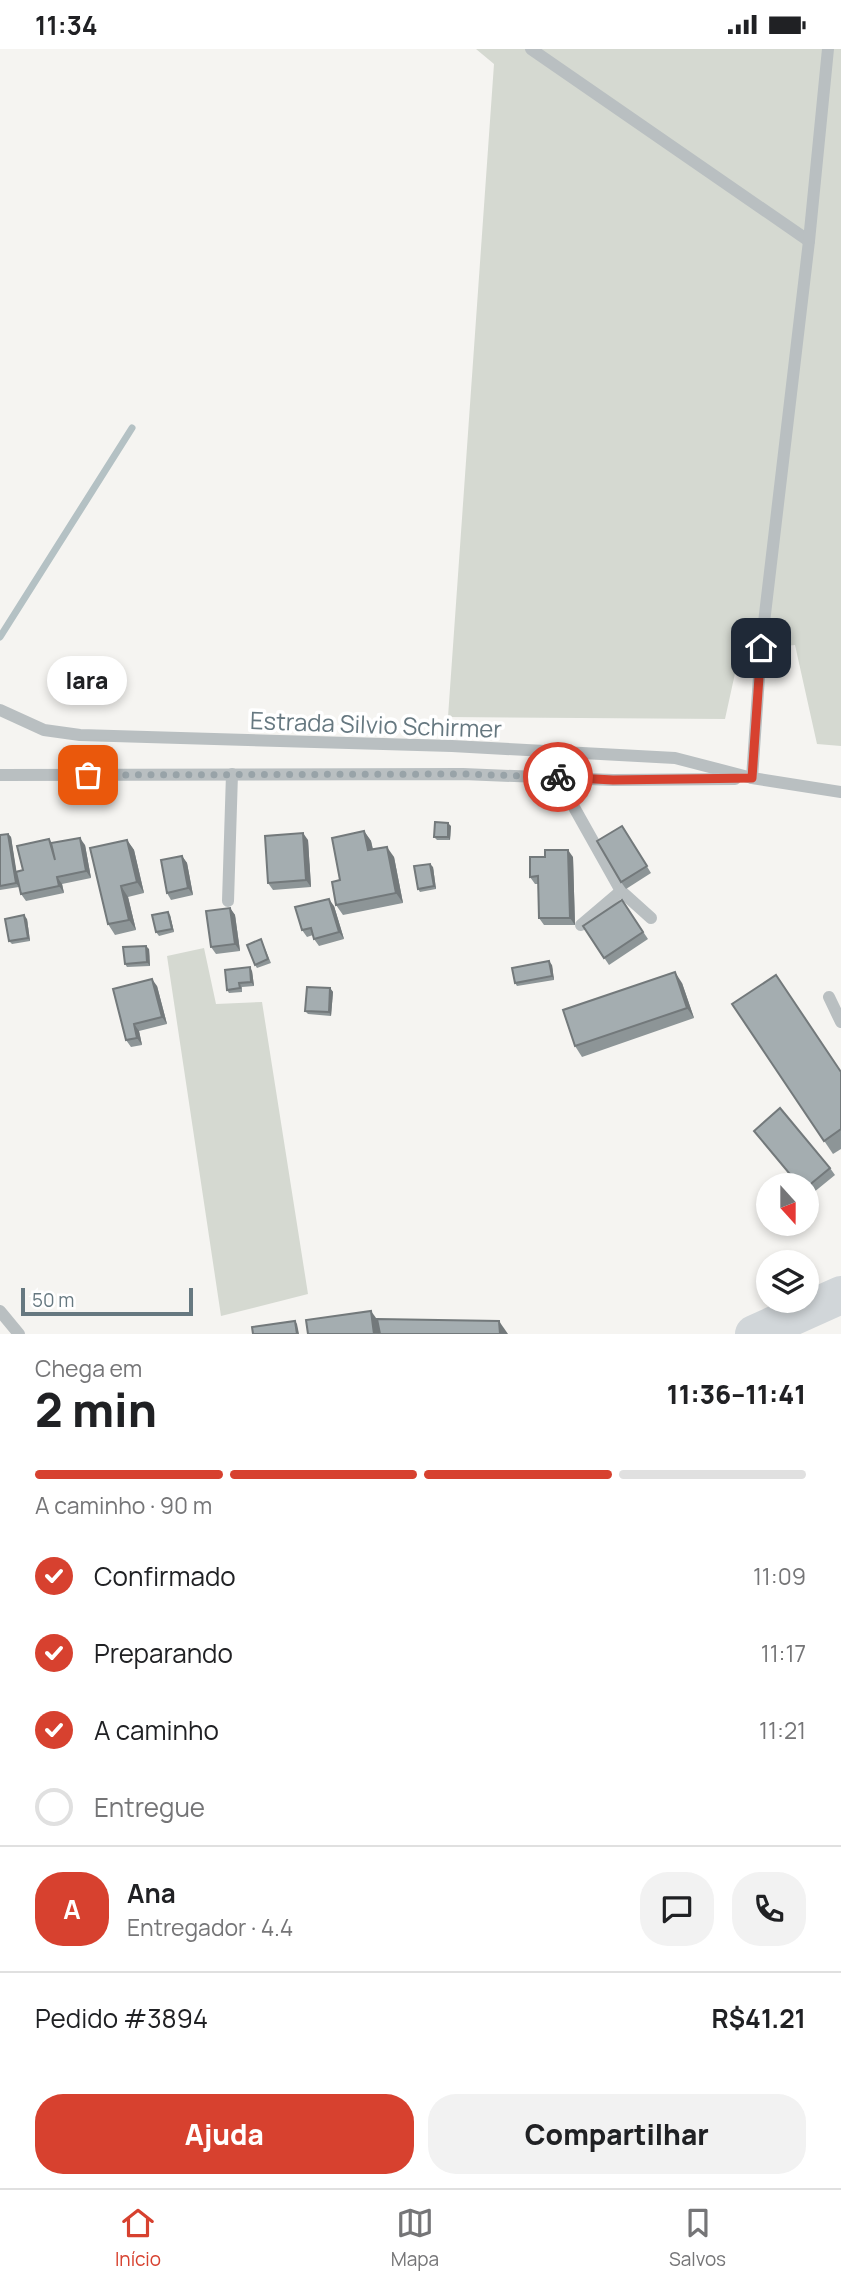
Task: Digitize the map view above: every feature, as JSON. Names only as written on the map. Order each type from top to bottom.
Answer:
[{"type":"highway","points":[[754,1334],[841,1294]]},
{"type":"street","points":[[531,49],[810,241]]},
{"type":"street","points":[[752,778],[761,648],[810,241],[828,49]]},
{"type":"street","name":"Estrada Silvio Schirmer","points":[[0,710],[44,730],[80,735],[452,746],[675,758],[752,778],[841,792]]},
{"type":"street","name":"Estrada Silvio Schirmer","points":[[0,775],[463,774],[613,780],[752,778]]},
{"type":"street","points":[[228,901],[232,775]]},
{"type":"street","points":[[557,777],[621,891],[651,918]]},
{"type":"street","points":[[581,925],[621,891]]},
{"type":"street","points":[[829,997],[841,1022]]},
{"type":"street","points":[[0,1311],[19,1334]]},
{"type":"shaded area","points":[[476,49],[841,49],[841,746],[817,744],[795,645],[761,648],[741,646],[725,719],[448,717],[494,64]]},
{"type":"shaded area","points":[[204,948],[216,1004],[262,1002],[308,1294],[221,1316],[167,956]]},
{"type":"building","points":[[435,822],[448,823],[448,837],[434,837]]},
{"type":"building","points":[[622,826],[647,866],[621,882],[597,841]]},
{"type":"building","points":[[364,831],[368,850],[387,847],[396,893],[336,905],[332,882],[340,880],[332,838]]},
{"type":"building","points":[[303,833],[306,880],[268,883],[265,836]]},
{"type":"building","points":[[8,834],[16,883],[0,886],[0,835]]},
{"type":"building","points":[[80,838],[86,871],[57,877],[59,886],[21,894],[16,872],[23,870],[17,846],[49,839],[55,860],[51,843]]},
{"type":"building","points":[[127,840],[137,882],[121,886],[129,920],[108,924],[90,848]]},
{"type":"building","points":[[545,850],[568,850],[570,918],[539,918],[538,876],[530,877],[530,857],[545,857]]},
{"type":"building","points":[[182,856],[188,888],[167,893],[161,860]]},
{"type":"building","points":[[430,864],[434,886],[418,889],[414,866]]},
{"type":"building","points":[[329,899],[339,932],[314,939],[311,928],[302,930],[295,907]]},
{"type":"building","points":[[622,900],[643,932],[604,958],[583,926]]},
{"type":"building","points":[[230,908],[235,944],[211,947],[206,911]]},
{"type":"building","points":[[168,912],[172,929],[156,932],[152,915]]},
{"type":"building","points":[[24,915],[28,938],[9,941],[5,919]]},
{"type":"building","points":[[261,939],[268,959],[255,965],[247,945]]},
{"type":"building","points":[[146,946],[147,962],[125,964],[123,947]]},
{"type":"building","points":[[549,961],[552,976],[515,983],[512,968]]},
{"type":"building","points":[[250,967],[251,982],[239,983],[240,988],[227,990],[225,970]]},
{"type":"building","points":[[675,972],[687,1008],[575,1046],[563,1010]]},
{"type":"building","points":[[776,975],[841,1072],[841,1129],[824,1141],[732,1004]]},
{"type":"building","points":[[152,979],[162,1017],[134,1024],[137,1038],[126,1040],[113,989]]},
{"type":"building","points":[[307,987],[330,988],[329,1012],[305,1011]]},
{"type":"building","points":[[780,1108],[830,1168],[819,1177],[819,1173],[789,1173],[754,1131]]},
{"type":"building","points":[[371,1311],[374,1334],[308,1334],[306,1320]]},
{"type":"building","points":[[377,1319],[499,1321],[500,1334],[380,1334]]},
{"type":"building","points":[[295,1321],[297,1334],[253,1334],[252,1327]]},
{"type":"waterway","points":[[0,637],[132,428]]},
{"type":"way so far","points":[[88,775],[463,774],[558,777]]},
{"type":"place","name":"Iara","points":[[88,775]]},
{"type":"route","points":[[558,777],[613,780],[752,778],[761,648]]}]
